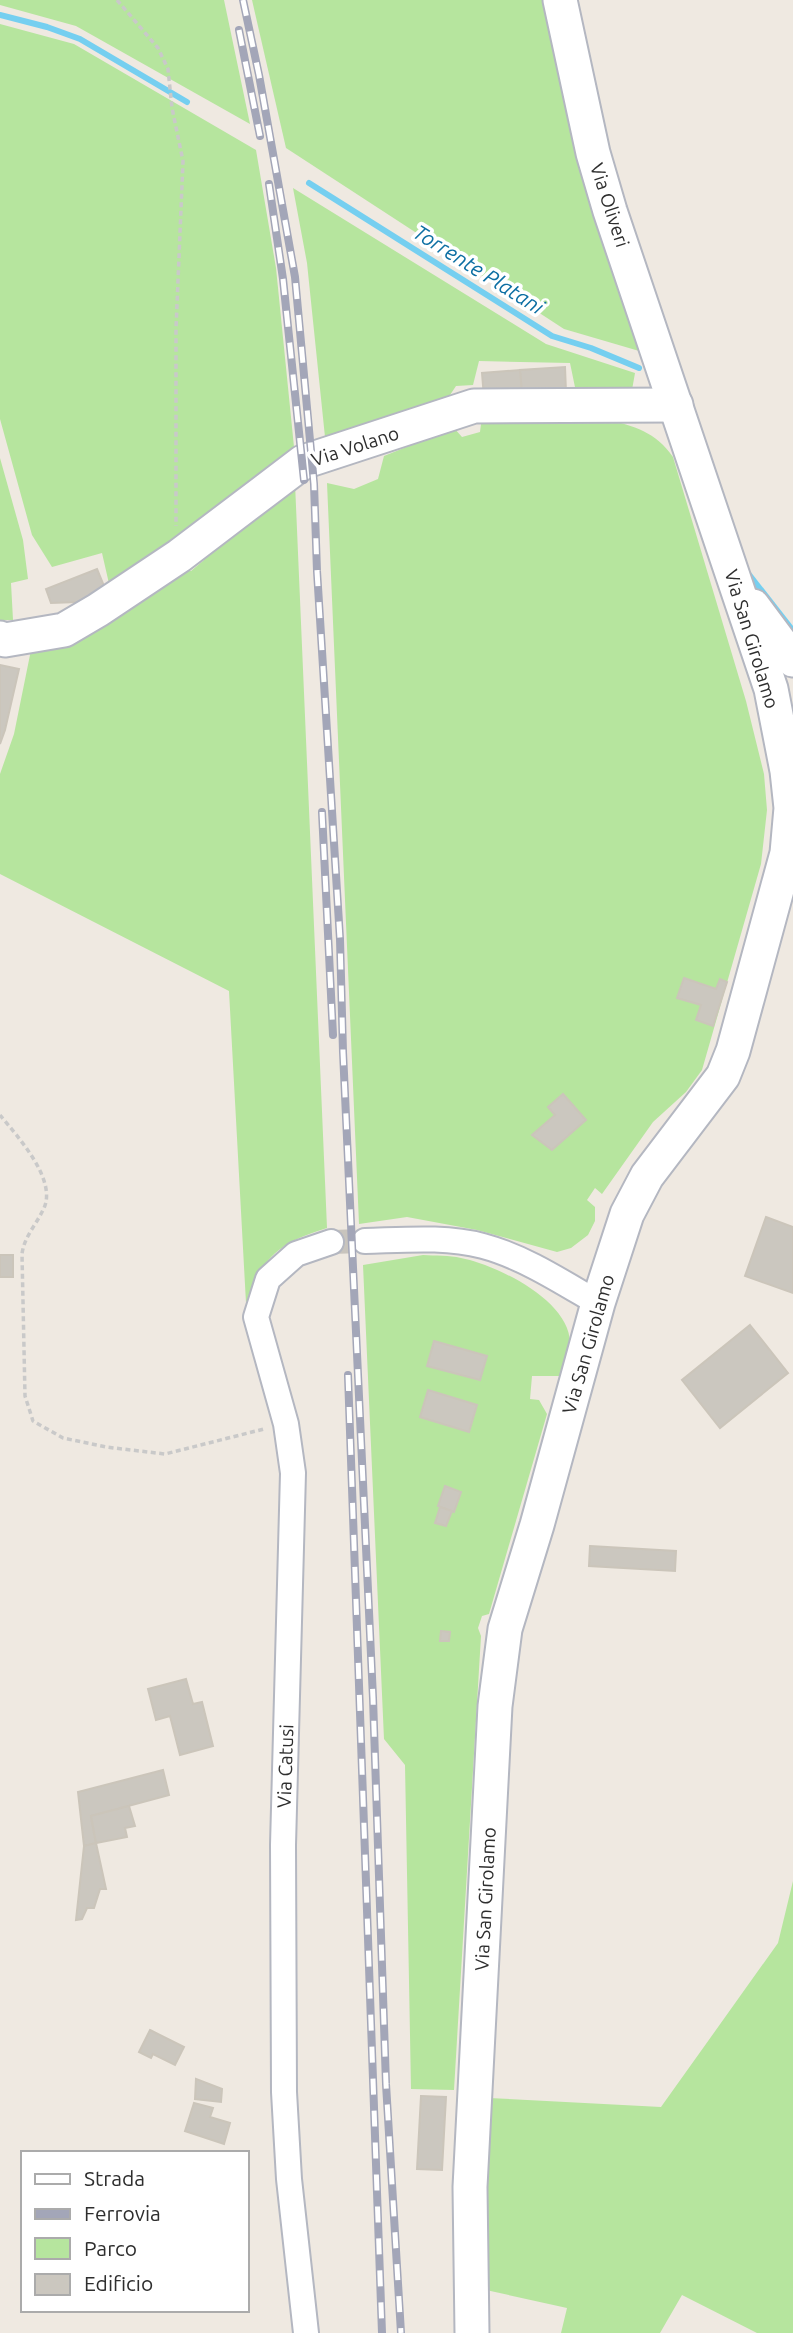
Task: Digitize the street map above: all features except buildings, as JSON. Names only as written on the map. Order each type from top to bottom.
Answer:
[{"type":"street","name":"Via Oliveri","points":[[560,0],[593,153],[676,405]]},
{"type":"street","name":"Via San Girolamo","points":[[472,2333],[470,2187],[495,1706],[505,1629],[537,1525],[598,1303],[627,1214],[647,1176],[723,1076],[733,1051],[787,853],[791,808],[790,760],[782,689],[734,580],[676,405]]},
{"type":"street","name":"Via Volano","points":[[0,638],[64,630],[179,556],[303,462],[474,406],[676,405]]},
{"type":"street","points":[[734,580],[793,660]]},
{"type":"street","points":[[365,1241],[434,1239],[483,1246],[533,1266],[598,1303]]},
{"type":"street","name":"Via Catusi","points":[[306,2333],[289,2179],[284,2092],[283,1845],[293,1473],[286,1424],[256,1317],[268,1279],[296,1254],[331,1242]]},
{"type":"path","points":[[117,0],[158,48],[168,69],[172,108],[183,161],[176,329],[176,519]]},
{"type":"path","points":[[0,1115],[34,1158],[46,1192],[46,1206],[23,1241],[22,1254],[25,1396],[33,1421],[63,1438],[106,1447],[166,1454],[286,1424]]},
{"type":"green space","points":[[0,0],[224,0],[250,124],[76,26],[0,5]]},
{"type":"green space","points":[[252,0],[551,0],[646,353],[564,329],[286,148]]},
{"type":"green space","points":[[0,24],[74,44],[256,150],[276,268],[294,447],[110,588],[102,553],[52,567],[32,535],[0,419]]},
{"type":"green space","points":[[293,188],[546,344],[635,373],[632,390],[576,392],[570,363],[479,361],[473,385],[456,386],[446,401],[325,437],[307,263]]},
{"type":"green space","points":[[606,419],[652,436],[673,457],[746,701],[764,774],[767,810],[761,864],[702,1070],[686,1092],[653,1122],[602,1194],[595,1188],[587,1200],[595,1207],[595,1221],[588,1235],[571,1248],[557,1252],[477,1230],[407,1217],[359,1224],[327,483],[354,489],[378,479],[384,456],[454,428],[462,437],[480,432],[481,424]]},
{"type":"green space","points":[[0,458],[23,540],[28,579],[11,583],[13,620],[0,620]]},
{"type":"green space","points":[[295,483],[327,1228],[297,1239],[275,1253],[259,1273],[246,1303],[229,991],[0,874],[0,774],[14,734],[31,650],[182,566],[191,571],[204,560],[202,552]]},
{"type":"green space","points":[[423,1255],[452,1256],[476,1262],[512,1277],[545,1300],[558,1313],[567,1328],[570,1344],[562,1376],[532,1376],[530,1399],[539,1400],[547,1414],[489,1614],[482,1616],[478,1628],[481,1636],[454,2090],[411,2089],[405,1765],[384,1739],[363,1265]]},
{"type":"green space","points":[[793,1881],[793,2333],[757,2333],[682,2295],[660,2333],[561,2333],[567,2308],[486,2290],[485,2196],[489,2098],[661,2107],[778,1943]]},
{"type":"waterway","name":"Torrente Platani","points":[[0,15],[80,39],[187,102]]},
{"type":"waterway","name":"Torrente Platani","points":[[309,183],[552,336],[591,348],[639,368]]},
{"type":"waterway","name":"Torrente Platani","points":[[747,572],[793,631]]},
{"type":"tunnel","points":[[331,1242],[365,1241]]},
{"type":"railway","points":[[243,0],[295,277],[314,484],[340,939],[373,1698],[386,2084],[401,2333]]},
{"type":"railway","points":[[239,30],[260,136]]},
{"type":"railway","points":[[269,184],[283,279],[304,480]]},
{"type":"railway","points":[[322,812],[333,1035]]},
{"type":"railway","points":[[348,1375],[382,2333]]}]
